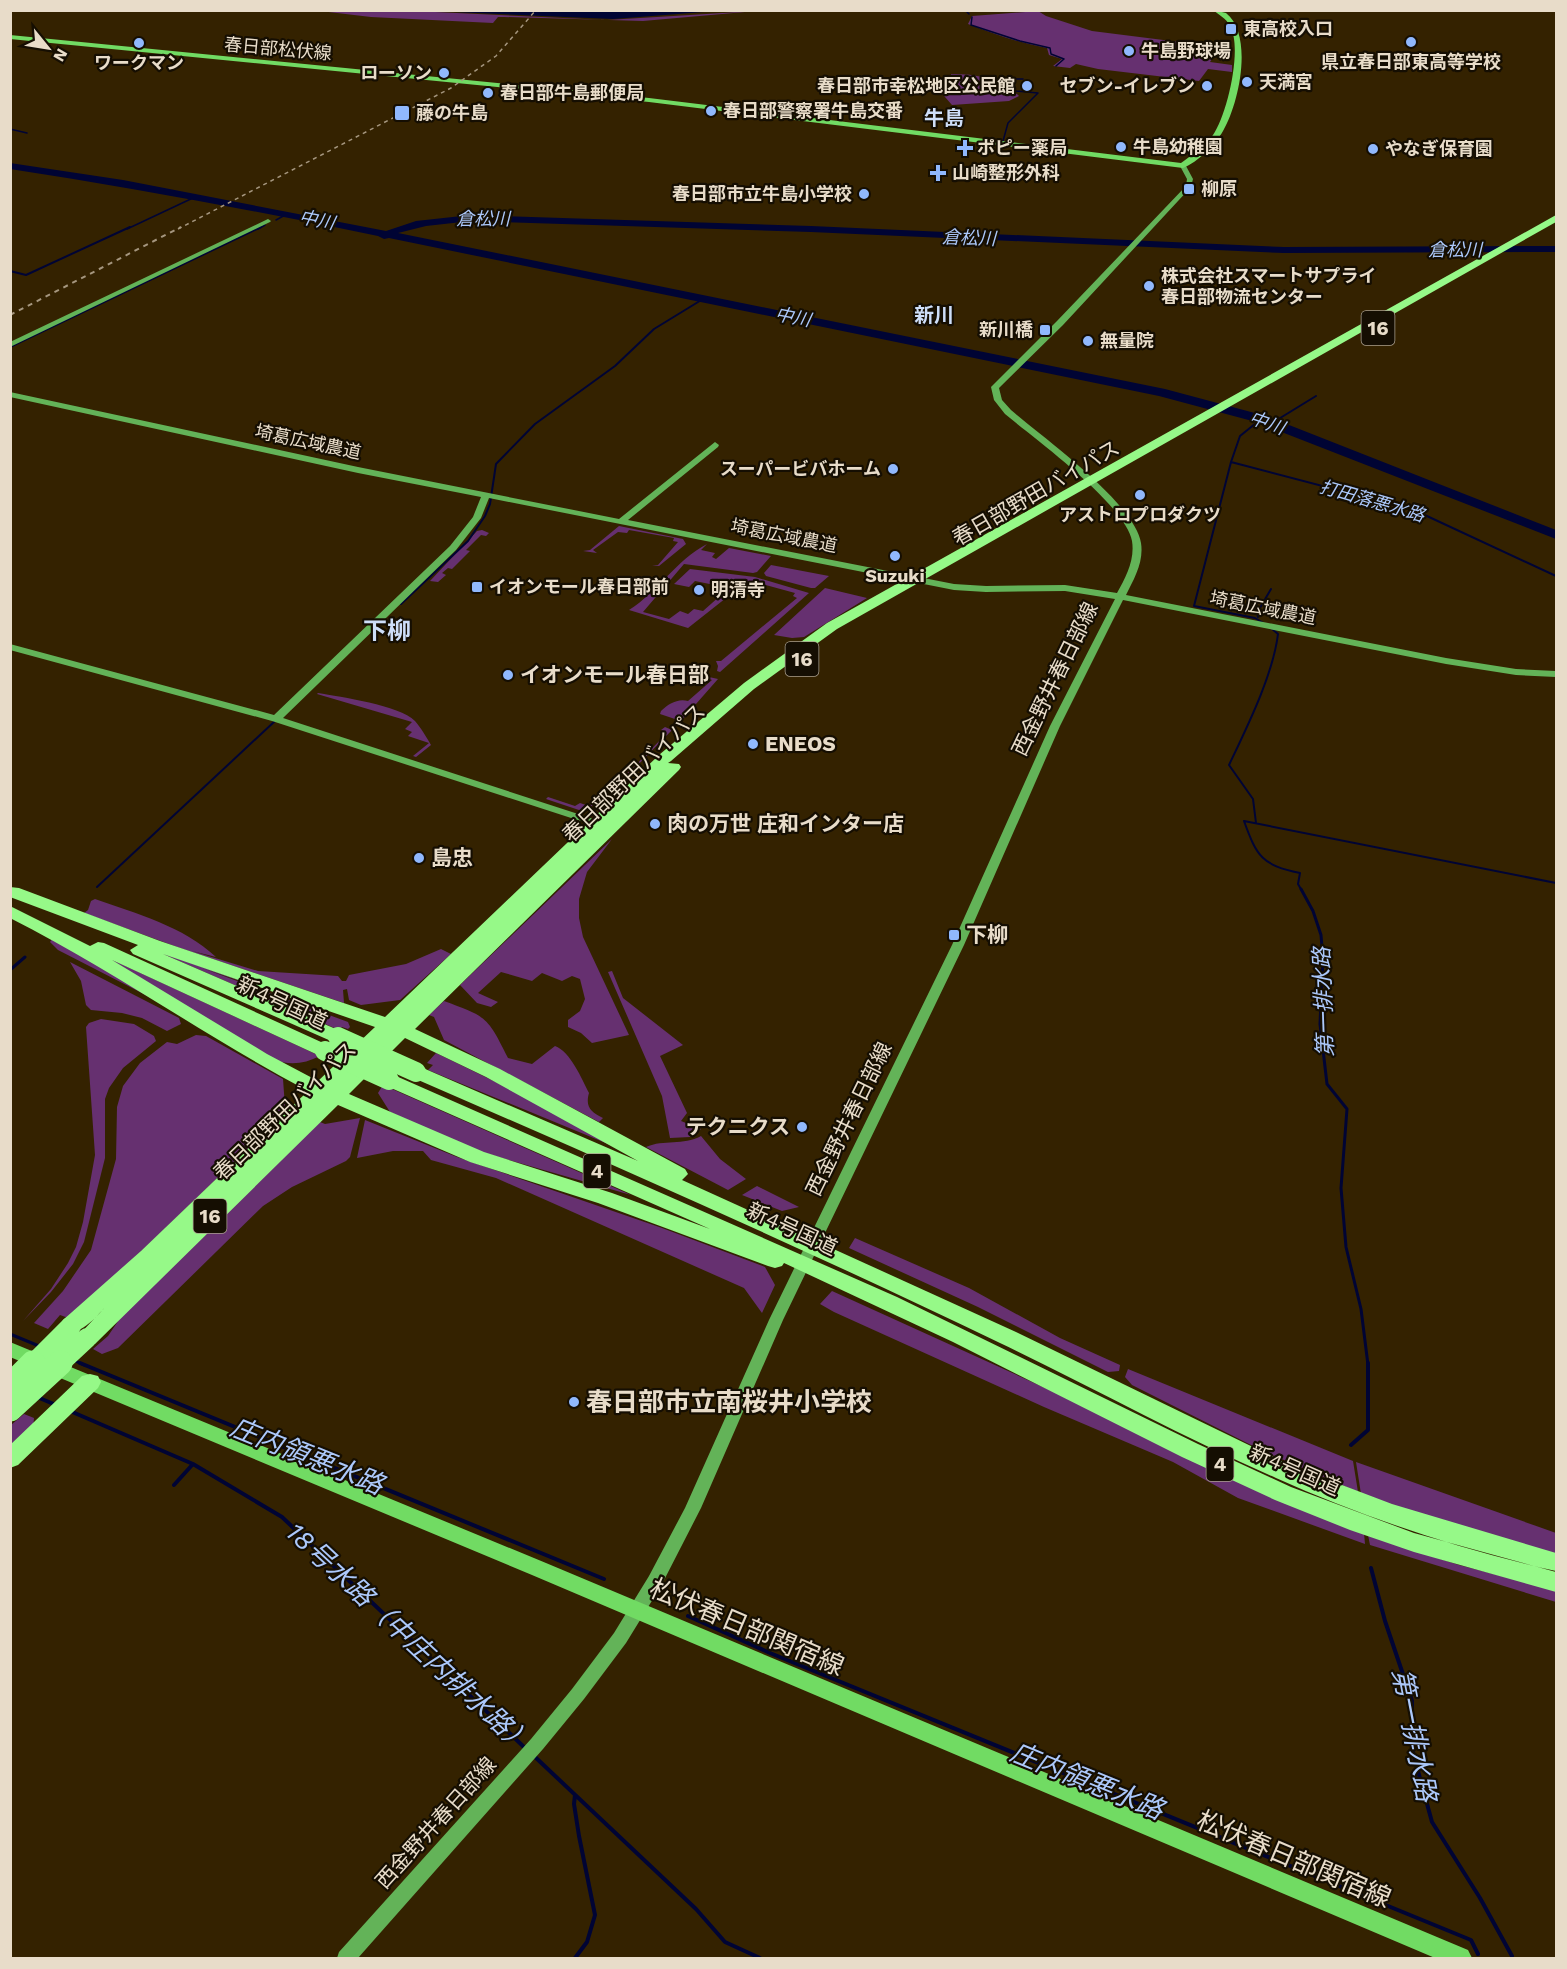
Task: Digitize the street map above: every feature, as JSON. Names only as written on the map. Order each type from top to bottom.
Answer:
[{"type":"highway","name":"春日部野田バイパス","points":[[1498,255],[1515,242],[1557,218]]},
{"type":"highway","name":"春日部野田バイパス","points":[[10,1408],[148,1256],[326,1093],[605,826],[762,689],[819,647],[922,580],[1498,255],[1529,242],[1557,226]]},
{"type":"highway","name":"新4号国道","points":[[11,900],[332,1044],[416,1072],[1092,1399],[1238,1473],[1331,1514],[1424,1547],[1557,1582]]},
{"type":"highway","points":[[11,900],[65,939],[260,1058],[326,1093],[466,1152],[806,1260]]},
{"type":"highway","points":[[11,900],[154,945],[395,1027]]},
{"type":"highway","name":"4","points":[[395,1027],[493,1073],[697,1184],[781,1222],[806,1260]]},
{"type":"highway","name":"新4号国道","points":[[332,1044],[388,1080],[806,1260],[1005,1335],[1285,1472],[1380,1510],[1557,1562]]},
{"type":"highway","name":"春日部野田バイパス","points":[[10,1386],[79,1332]]},
{"type":"highway","points":[[10,1459],[90,1382]]},
{"type":"main road","points":[[1183,166],[1211,142],[1221,129],[1228,114],[1238,40],[1226,13],[1216,10]]},
{"type":"main road","name":"春日部松伏線","points":[[10,37],[649,100],[1183,166]]},
{"type":"main road","name":"松伏春日部関宿線","points":[[10,1349],[1461,1959]]},
{"type":"street","name":"西金野井春日部線","points":[[346,1959],[537,1744],[578,1694],[637,1611],[693,1508],[750,1378],[958,945],[1055,726],[1135,567],[1136,542],[1124,515],[1001,405],[995,395],[995,387],[1189,186],[1190,179],[1183,166]]},
{"type":"street","points":[[10,345],[268,221]]},
{"type":"street","name":"埼葛広域農道","points":[[10,394],[358,470],[954,587],[990,590],[1067,588],[1120,596],[1457,663],[1516,672],[1557,674]]},
{"type":"street","points":[[622,521],[715,445]]},
{"type":"street","points":[[276,719],[453,548],[477,518],[486,494]]},
{"type":"street","points":[[10,647],[276,719],[605,826]]},
{"type":"shaded area","points":[[717,10],[613,19],[431,11]]},
{"type":"shaded area","points":[[320,11],[414,11],[605,20],[498,17],[493,23],[371,17]]},
{"type":"shaded area","points":[[756,11],[643,21],[607,20]]},
{"type":"shaded area","points":[[1038,11],[1046,16],[1092,31],[1195,44],[1208,58],[1212,59],[1210,62],[1232,65],[1232,72],[1208,69],[1199,81],[1098,69],[1076,64],[1070,68],[1053,66],[1062,59],[1049,55],[1047,48],[997,35],[968,24],[972,16]]},
{"type":"shaded area","points":[[951,74],[988,78],[1004,85],[1019,96],[1009,101],[952,105],[931,81],[951,77]]},
{"type":"shaded area","points":[[619,526],[683,539],[686,544],[659,566],[652,565],[658,565],[678,542],[673,541],[674,538],[629,530],[627,533],[618,532],[593,550],[597,553],[583,551],[590,550]]},
{"type":"shaded area","points":[[482,530],[489,533],[486,536],[481,535],[466,550],[470,551],[452,569],[448,568],[442,573],[446,575],[438,582],[430,581],[477,531]]},
{"type":"shaded area","points":[[707,544],[701,550],[715,553],[712,557],[716,559],[729,548],[771,556],[757,572],[753,573],[684,564],[643,612],[669,619],[680,611],[688,614],[694,609],[703,611],[729,588],[695,581],[689,587],[674,584],[690,569],[755,577],[809,593],[720,672],[717,671],[716,661],[721,661],[797,598],[793,596],[795,593],[755,582],[745,583],[688,628],[629,610],[686,559]]},
{"type":"shaded area","points":[[771,565],[829,576],[815,588],[811,588],[766,576],[764,573]]},
{"type":"shaded area","points":[[825,588],[867,598],[804,637],[774,635]]},
{"type":"shaded area","points":[[707,678],[718,679],[681,721],[660,714],[673,702],[688,701],[712,680]]},
{"type":"shaded area","points":[[318,693],[369,702],[407,715],[415,721],[431,745],[416,757],[413,756],[429,743],[408,736],[412,732],[405,729],[412,722]]},
{"type":"shaded area","points":[[665,727],[672,730],[628,775],[585,812],[546,799],[548,797],[575,806],[580,803],[589,806],[632,769],[667,733],[661,730]]},
{"type":"shaded area","points":[[612,839],[587,872],[579,899],[579,918],[583,937],[629,1035],[592,1043],[581,1033],[568,1027],[568,1020],[580,1011],[585,999],[580,979],[572,976],[562,981],[542,973],[532,981],[501,972],[478,993],[498,1002],[491,1007],[477,1003],[460,985]]},
{"type":"shaded area","points":[[95,899],[174,929],[203,946],[216,957],[192,951],[258,971],[338,976],[342,981],[346,981],[349,975],[406,964],[441,949],[451,954],[400,1000],[361,1005],[349,1000],[347,989],[343,990],[344,1003],[180,948],[84,913],[88,910],[91,901]]},
{"type":"shaded area","points":[[52,939],[173,1009],[58,950],[50,942]]},
{"type":"shaded area","points":[[149,948],[278,994],[202,968],[348,1022],[350,1027],[348,1029],[342,1027],[339,1030]]},
{"type":"shaded area","points":[[106,957],[320,1056],[296,1063],[285,1063],[273,1059]]},
{"type":"shaded area","points":[[70,962],[179,1018],[181,1024],[167,1031],[142,1018],[122,1013],[91,1010],[86,1005],[81,981]]},
{"type":"shaded area","points":[[612,971],[623,998],[683,1045],[660,1056],[687,1113],[681,1121],[701,1129],[690,1137],[670,1138],[662,1096],[608,972]]},
{"type":"shaded area","points":[[444,1001],[478,1015],[484,1020],[490,1026],[508,1058],[532,1064],[555,1046],[566,1053],[589,1093],[590,1108],[603,1118],[599,1122],[444,1040],[434,1017],[429,1015]]},
{"type":"shaded area","points":[[101,1019],[134,1024],[154,1036],[156,1041],[123,1068],[109,1088],[105,1099],[105,1158],[84,1242],[73,1264],[51,1292],[23,1321],[51,1289],[68,1263],[76,1247],[83,1222],[95,1155],[86,1027],[89,1023]]},
{"type":"shaded area","points":[[196,1035],[206,1036],[283,1079],[285,1107],[289,1109],[71,1319],[60,1315],[48,1329],[34,1323],[63,1291],[91,1250],[116,1159],[117,1107],[123,1086],[140,1063],[167,1042],[177,1044]]},
{"type":"shaded area","points":[[436,1053],[506,1087],[613,1146],[428,1070],[433,1065],[427,1063]]},
{"type":"shaded area","points":[[383,1085],[631,1195],[471,1149],[390,1112],[378,1093]]},
{"type":"shaded area","points":[[360,1118],[350,1157],[346,1161],[292,1187],[263,1206],[118,1348],[102,1354],[93,1349],[108,1336],[127,1308],[320,1122],[325,1124]]},
{"type":"shaded area","points":[[365,1120],[457,1157],[662,1228],[765,1267],[775,1285],[762,1313],[744,1288],[496,1178],[431,1160],[423,1151],[393,1151],[357,1158]]},
{"type":"shaded area","points":[[701,1136],[720,1159],[746,1179],[728,1190],[646,1147],[660,1143],[687,1141]]},
{"type":"shaded area","points":[[757,1186],[799,1207],[782,1211],[742,1195]]},
{"type":"shaded area","points":[[855,1238],[969,1288],[1060,1338],[1120,1365],[1119,1371],[1108,1372],[978,1307],[849,1248]]},
{"type":"shaded area","points":[[832,1291],[1364,1533],[1365,1544],[1238,1498],[1173,1462],[1044,1407],[834,1312],[820,1304]]},
{"type":"shaded area","points":[[1128,1369],[1353,1461],[1358,1492],[1261,1450],[1132,1385],[1125,1377]]},
{"type":"shaded area","points":[[24,1414],[34,1418],[33,1429],[11,1451],[11,1425]]},
{"type":"shaded area","points":[[1356,1462],[1556,1533],[1556,1554],[1425,1517],[1361,1494]]},
{"type":"shaded area","points":[[1368,1535],[1459,1565],[1556,1590],[1556,1602],[1370,1545]]},
{"type":"waterway","points":[[965,10],[969,14]]},
{"type":"waterway","points":[[972,17],[971,25],[1050,48],[1051,54],[1064,59],[1056,66]]},
{"type":"waterway","points":[[1003,141],[1008,123],[1038,93],[1016,91],[989,82],[999,79],[1023,79]]},
{"type":"waterway","points":[[10,129],[27,133]]},
{"type":"waterway","name":"中川","points":[[10,166],[123,183],[387,234]]},
{"type":"waterway","points":[[127,229],[195,197]]},
{"type":"waterway","name":"中川","points":[[276,220],[287,214]]},
{"type":"waterway","name":"倉松川","points":[[387,234],[416,224],[471,218],[811,229],[1284,250],[1556,249]]},
{"type":"waterway","points":[[258,229],[265,225]]},
{"type":"waterway","points":[[10,271],[26,275],[130,227]]},
{"type":"waterway","points":[[10,347],[261,227]]},
{"type":"waterway","name":"中川","points":[[387,234],[1160,392],[1261,419],[1556,535]]},
{"type":"waterway","points":[[401,604],[468,541],[485,516],[490,504],[496,464],[535,424],[615,366],[654,329],[703,299]]},
{"type":"waterway","points":[[1272,423],[1316,396]]},
{"type":"waterway","name":"打田落悪水路","points":[[1231,462],[1240,436],[1261,419]]},
{"type":"waterway","name":"打田落悪水路","points":[[1231,462],[1414,510],[1556,576]]},
{"type":"waterway","name":"第一排水路","points":[[1231,462],[1194,606],[1255,618],[1265,624]]},
{"type":"waterway","points":[[1258,617],[1257,613],[1271,589]]},
{"type":"waterway","name":"第一排水路","points":[[1256,823],[1253,799],[1229,765],[1271,666],[1278,634],[1271,628]]},
{"type":"waterway","points":[[97,887],[275,721]]},
{"type":"waterway","points":[[1302,891],[1298,884],[1300,873],[1277,867],[1263,858],[1257,851],[1244,821],[1556,883]]},
{"type":"waterway","name":"第一排水路","points":[[1301,889],[1313,911],[1321,935],[1323,959],[1320,1024],[1327,1084],[1347,1109],[1341,1188],[1346,1247],[1361,1309],[1368,1365]]},
{"type":"waterway","points":[[10,970],[25,957]]},
{"type":"waterway","name":"庄内領悪水路","points":[[10,1334],[39,1346]]},
{"type":"waterway","name":"庄内領悪水路","points":[[73,1360],[84,1365]]},
{"type":"waterway","name":"庄内領悪水路","points":[[80,1363],[604,1579]]},
{"type":"waterway","name":"第一排水路","points":[[1351,1445],[1368,1430],[1368,1365]]},
{"type":"waterway","name":"18号水路（中庄内排水路）","points":[[37,1397],[56,1405]]},
{"type":"waterway","name":"18号水路（中庄内排水路）","points":[[70,1411],[193,1464]]},
{"type":"waterway","points":[[174,1485],[193,1464]]},
{"type":"waterway","name":"18号水路（中庄内排水路）","points":[[193,1464],[282,1517],[525,1748]]},
{"type":"waterway","name":"第一排水路","points":[[1371,1568],[1385,1621],[1412,1701],[1412,1749],[1432,1822],[1480,1898],[1512,1956]]},
{"type":"waterway","name":"庄内領悪水路","points":[[688,1616],[770,1653],[1471,1940],[1478,1954]]},
{"type":"waterway","name":"18号水路（中庄内排水路）","points":[[534,1756],[696,1909],[725,1942],[760,1958]]},
{"type":"waterway","points":[[575,1795],[574,1804],[579,1836],[595,1915],[587,1942],[575,1958]]},
{"type":"railway","points":[[178,229],[451,88],[496,56],[536,10]]},
{"type":"railway","points":[[10,315],[181,227]]},
{"type":"place","name":"東高校入口","points":[[1231,29]]},
{"type":"place","name":"県立春日部東高等学校","points":[[1411,42]]},
{"type":"place","name":"ワークマン","points":[[139,43]]},
{"type":"place","name":"牛島野球場","points":[[1129,51]]},
{"type":"place","name":"ローソン","points":[[444,73]]},
{"type":"place","name":"天満宮","points":[[1247,82]]},
{"type":"place","name":"春日部市幸松地区公民館","points":[[1027,86]]},
{"type":"place","name":"セブン-イレブン","points":[[1207,86]]},
{"type":"place","name":"春日部牛島郵便局","points":[[488,93]]},
{"type":"place","name":"春日部警察署牛島交番","points":[[711,111]]},
{"type":"place","name":"藤の牛島","points":[[402,113]]},
{"type":"place","name":"牛島幼稚園","points":[[1121,147]]},
{"type":"place","name":"ポピー薬局","points":[[965,148]]},
{"type":"place","name":"やなぎ保育園","points":[[1373,149]]},
{"type":"place","name":"山崎整形外科","points":[[938,173]]},
{"type":"place","name":"柳原","points":[[1189,189]]},
{"type":"place","name":"春日部市立牛島小学校","points":[[864,194]]},
{"type":"place","name":"株式会社スマートサプライ 春日部物流センター","points":[[1149,286]]},
{"type":"place","name":"新川橋","points":[[1045,330]]},
{"type":"place","name":"無量院","points":[[1088,341]]},
{"type":"place","name":"スーパービバホーム","points":[[893,469]]},
{"type":"place","name":"アストロプロダクツ","points":[[1140,495]]},
{"type":"place","name":"Suzuki","points":[[895,556]]},
{"type":"place","name":"イオンモール春日部前","points":[[477,587]]},
{"type":"place","name":"明清寺","points":[[699,590]]},
{"type":"place","name":"イオンモール春日部","points":[[508,675]]},
{"type":"place","name":"ENEOS","points":[[753,744]]},
{"type":"place","name":"肉の万世 庄和インター店","points":[[655,824]]},
{"type":"place","name":"島忠","points":[[419,858]]},
{"type":"place","name":"下柳","points":[[954,935]]},
{"type":"place","name":"テクニクス","points":[[802,1127]]},
{"type":"place","name":"春日部市立南桜井小学校","points":[[574,1402]]},
{"type":"district","name":"牛島","points":[[944,118]]},
{"type":"district","name":"新川","points":[[934,315]]},
{"type":"district","name":"下柳","points":[[387,631]]}]
